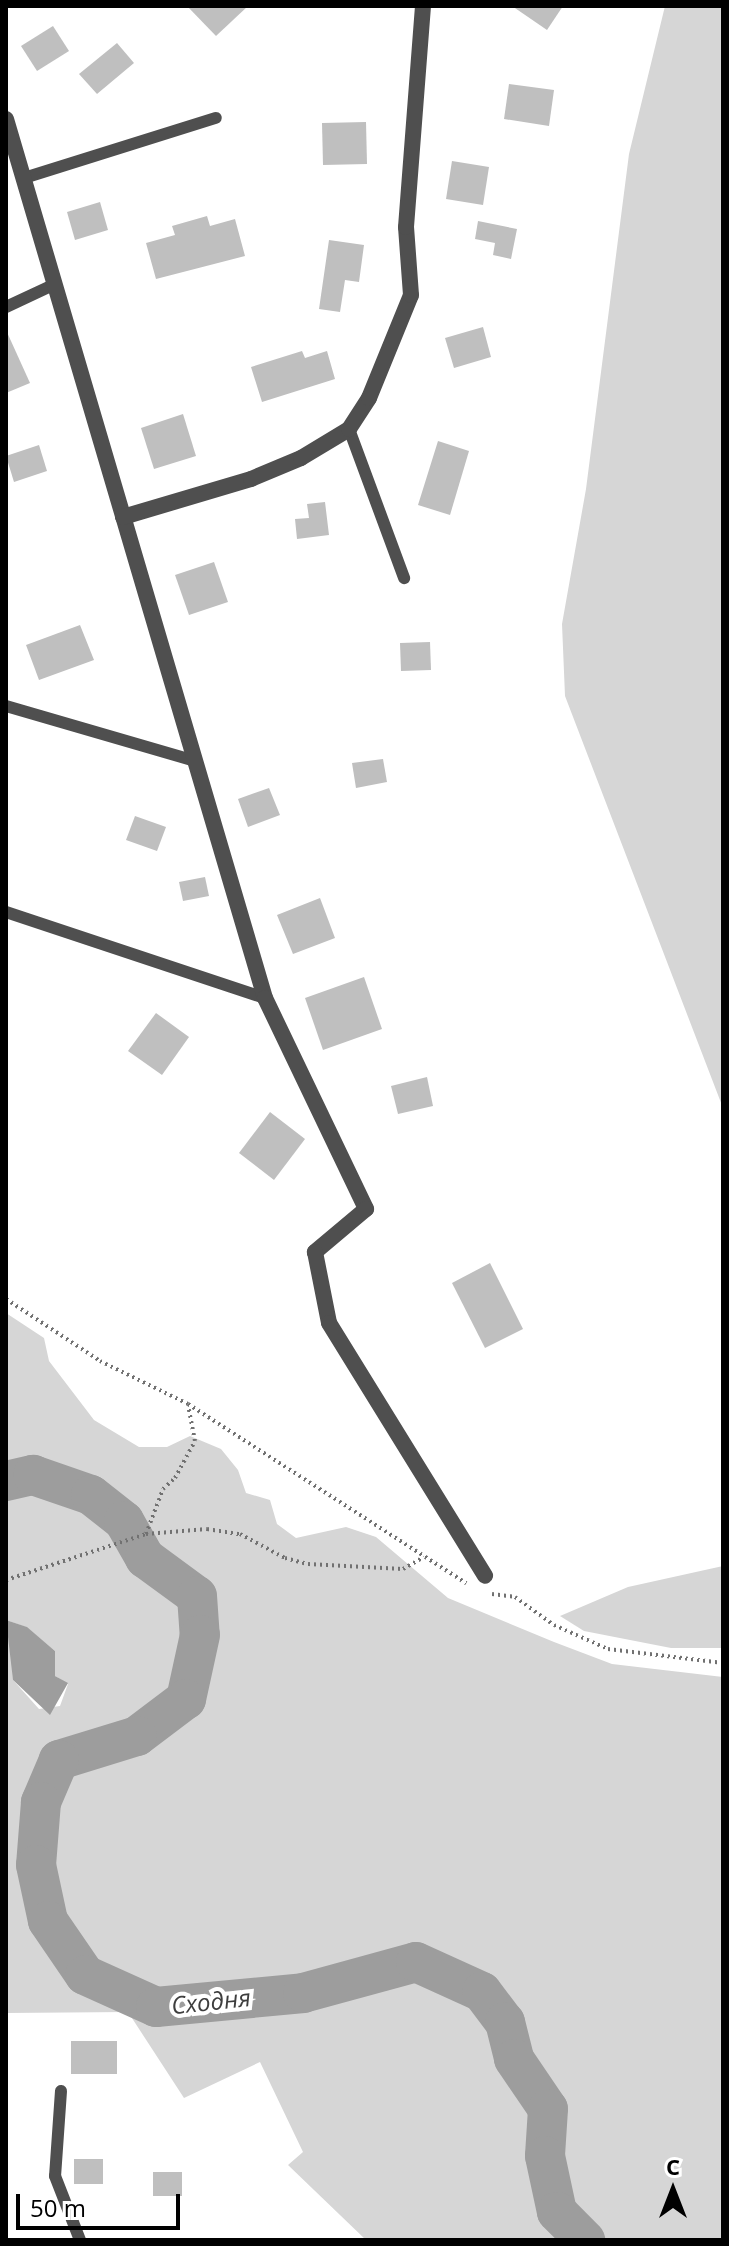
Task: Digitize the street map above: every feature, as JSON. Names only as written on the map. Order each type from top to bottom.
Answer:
[{"type":"street","points":[[123,517],[251,479],[301,458],[349,429],[369,398],[411,295],[406,227],[423,6]]},
{"type":"street","points":[[6,119],[265,998],[366,1209],[315,1252],[329,1323],[480,1585]]},
{"type":"lane","points":[[24,178],[216,118]]},
{"type":"lane","points":[[6,307],[55,284]]},
{"type":"lane","points":[[349,429],[404,578]]},
{"type":"lane","points":[[6,706],[195,761]]},
{"type":"lane","points":[[6,912],[265,998]]},
{"type":"lane","points":[[61,2091],[55,2176],[80,2240]]},
{"type":"path","points":[[6,1299],[100,1361],[188,1404],[424,1557],[480,1585],[515,1597],[554,1625],[608,1649],[723,1663]]},
{"type":"path","points":[[146,1534],[163,1489],[175,1478],[195,1441],[188,1404]]},
{"type":"path","points":[[6,1580],[80,1551],[125,1544],[146,1534],[207,1529],[240,1534],[308,1564],[403,1569],[424,1557]]},
{"type":"shaded area","points":[[665,6],[723,6],[723,1108],[565,696],[562,624],[586,489],[629,154]]},
{"type":"shaded area","points":[[6,1313],[44,1338],[49,1361],[94,1420],[139,1447],[167,1447],[190,1436],[221,1449],[238,1470],[246,1493],[270,1500],[277,1524],[296,1538],[346,1527],[376,1537],[448,1598],[554,1642],[612,1664],[723,1677],[723,2240],[366,2240],[288,2165],[303,2152],[260,2062],[184,2098],[128,2012],[6,2013],[6,1635],[12,1643],[13,1680],[39,1709],[60,1706],[68,1684],[55,1676],[55,1651],[26,1627],[6,1620]]},
{"type":"shaded area","points":[[723,1566],[723,1648],[671,1648],[584,1631],[560,1616],[628,1587]]},
{"type":"shaded area","points":[[6,1620],[27,1627],[55,1651],[55,1676],[68,1683],[50,1715],[13,1680]]},
{"type":"building","points":[[187,6],[248,6],[216,36]]},
{"type":"building","points":[[512,6],[563,6],[547,30]]},
{"type":"building","points":[[53,26],[69,51],[37,71],[21,46]]},
{"type":"building","points":[[117,43],[134,63],[97,94],[79,74]]},
{"type":"building","points":[[509,84],[554,90],[549,126],[504,119]]},
{"type":"building","points":[[366,122],[367,164],[323,165],[322,123]]},
{"type":"building","points":[[452,161],[489,167],[483,205],[446,199]]},
{"type":"building","points":[[100,202],[108,230],[75,240],[67,212]]},
{"type":"building","points":[[207,216],[210,226],[235,219],[245,256],[156,279],[146,243],[175,235],[172,226]]},
{"type":"building","points":[[478,221],[517,229],[511,259],[493,255],[495,243],[475,239]]},
{"type":"building","points":[[329,240],[364,245],[359,282],[345,280],[340,312],[319,309]]},
{"type":"building","points":[[483,327],[491,357],[454,368],[445,338]]},
{"type":"building","points":[[6,330],[30,383],[6,393]]},
{"type":"building","points":[[302,351],[305,358],[327,351],[335,379],[262,402],[251,367]]},
{"type":"building","points":[[183,414],[196,456],[154,469],[141,428]]},
{"type":"building","points":[[438,441],[469,451],[450,515],[418,505]]},
{"type":"building","points":[[39,445],[47,471],[14,482],[6,456]]},
{"type":"building","points":[[325,502],[329,535],[297,539],[295,519],[309,518],[307,504]]},
{"type":"building","points":[[214,562],[228,602],[189,615],[175,575]]},
{"type":"building","points":[[80,625],[94,660],[39,680],[26,645]]},
{"type":"building","points":[[430,642],[431,670],[401,671],[400,643]]},
{"type":"building","points":[[383,759],[387,782],[356,788],[352,763]]},
{"type":"building","points":[[269,788],[280,815],[248,827],[238,799]]},
{"type":"building","points":[[135,816],[166,827],[157,851],[126,840]]},
{"type":"building","points":[[205,877],[209,896],[183,901],[179,882]]},
{"type":"building","points":[[320,898],[335,938],[293,954],[277,915]]},
{"type":"building","points":[[364,977],[382,1029],[323,1050],[305,998]]},
{"type":"building","points":[[156,1013],[189,1037],[162,1075],[128,1051]]},
{"type":"building","points":[[427,1077],[433,1106],[398,1114],[391,1086]]},
{"type":"building","points":[[270,1112],[305,1139],[274,1180],[239,1153]]},
{"type":"building","points":[[490,1263],[523,1329],[485,1348],[452,1283]]},
{"type":"building","points":[[71,2041],[117,2041],[117,2074],[71,2074]]},
{"type":"building","points":[[74,2159],[103,2159],[103,2184],[74,2184]]},
{"type":"building","points":[[153,2172],[182,2172],[182,2196],[153,2196]]},
{"type":"waterway","name":"Сходня","points":[[6,1481],[33,1475],[91,1495],[124,1521],[145,1558],[197,1596],[200,1635],[186,1699],[137,1736],[59,1760],[41,1802],[36,1865],[48,1921],[85,1975],[156,2007],[303,1993],[416,1962],[482,1992],[505,2022],[514,2059],[548,2109],[545,2156],[557,2212],[585,2240]]}]
